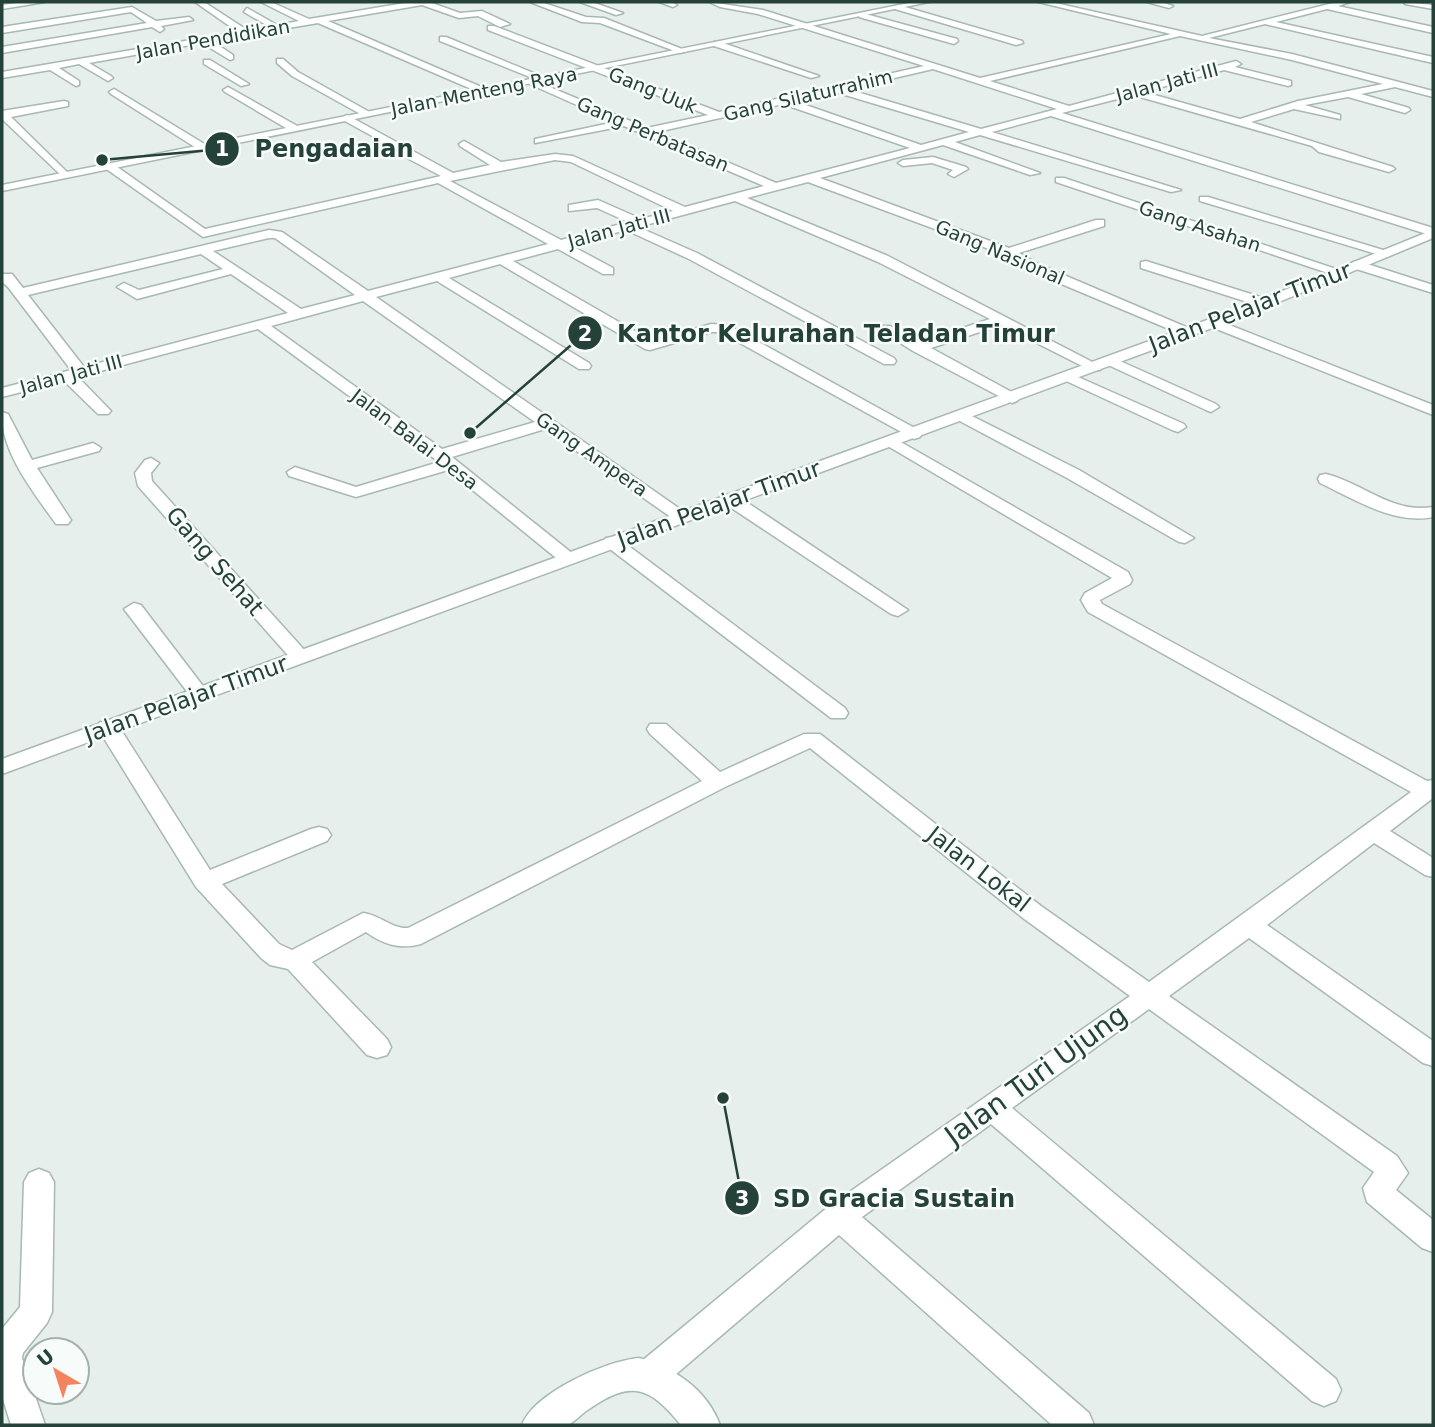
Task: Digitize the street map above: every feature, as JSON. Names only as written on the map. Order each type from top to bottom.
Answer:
[{"type":"street","points":[[2,7],[41,2]]},
{"type":"street","points":[[55,11],[121,2]]},
{"type":"street","points":[[199,2],[246,33]]},
{"type":"street","points":[[265,2],[483,91]]},
{"type":"street","name":"Jalan Pendidikan","points":[[2,75],[423,2]]},
{"type":"street","name":"Gang Uuk","points":[[423,2],[459,16],[476,13],[484,15],[506,24],[491,28],[717,116]]},
{"type":"street","points":[[534,2],[587,20],[601,20],[684,51]]},
{"type":"street","points":[[584,2],[625,15]]},
{"type":"street","points":[[663,2],[673,5]]},
{"type":"street","points":[[713,2],[722,6],[736,5],[977,82],[1068,108]]},
{"type":"street","name":"Jalan Menteng Raya","points":[[2,188],[862,15],[897,5],[925,2]]},
{"type":"street","name":"Jalan Jati III","points":[[1042,2],[1256,52],[1292,57],[1433,94]]},
{"type":"street","points":[[1151,2],[1169,6]]},
{"type":"street","points":[[1200,37],[1346,2]]},
{"type":"street","points":[[1408,2],[1433,7]]},
{"type":"street","points":[[897,5],[1019,43]]},
{"type":"street","points":[[330,6],[349,15]]},
{"type":"street","points":[[1326,6],[1433,30]]},
{"type":"street","points":[[2,30],[132,9],[181,45]]},
{"type":"street","points":[[247,10],[276,28]]},
{"type":"street","points":[[365,12],[380,18]]},
{"type":"street","points":[[862,15],[954,41]]},
{"type":"street","points":[[2,50],[189,20]]},
{"type":"street","points":[[1266,22],[1433,60]]},
{"type":"street","points":[[1238,29],[1263,35]]},
{"type":"street","points":[[977,82],[1184,34]]},
{"type":"street","points":[[443,39],[543,79]]},
{"type":"street","points":[[194,64],[230,57],[205,41]]},
{"type":"street","points":[[717,44],[814,76]]},
{"type":"street","points":[[2,61],[17,73]]},
{"type":"street","points":[[281,61],[295,74],[368,114]]},
{"type":"street","points":[[82,62],[108,78]]},
{"type":"street","points":[[207,62],[244,84]]},
{"type":"street","name":"Jalan Jati III","points":[[2,393],[1236,64]]},
{"type":"street","points":[[52,67],[76,83]]},
{"type":"street","name":"Gang Silaturrahim","points":[[645,132],[931,67]]},
{"type":"street","points":[[1223,67],[1288,83]]},
{"type":"street","name":"Gang Perbatasan","points":[[530,82],[775,187]]},
{"type":"street","points":[[1241,122],[1294,106],[1395,84]]},
{"type":"street","points":[[835,89],[1175,190]]},
{"type":"street","points":[[228,90],[295,129]]},
{"type":"street","points":[[1131,91],[1316,144],[1323,150],[1389,169]]},
{"type":"street","points":[[114,92],[202,147]]},
{"type":"street","points":[[1348,94],[1405,110]]},
{"type":"street","points":[[784,101],[921,148]]},
{"type":"street","points":[[2,114],[64,104]]},
{"type":"street","points":[[1294,106],[1336,117]]},
{"type":"street","points":[[1050,113],[1433,233]]},
{"type":"street","points":[[2,114],[64,175]]},
{"type":"street","points":[[347,118],[558,245],[608,271]]},
{"type":"street","points":[[539,141],[625,123]]},
{"type":"street","points":[[944,142],[1034,173]]},
{"type":"street","points":[[464,144],[499,166]]},
{"type":"street","points":[[109,166],[203,233],[499,166],[555,157],[567,157],[683,211]]},
{"type":"street","points":[[881,158],[899,163],[937,161],[962,169],[954,174]]},
{"type":"street","name":"Gang Nasional","points":[[809,178],[1009,253],[1032,267],[1188,333]]},
{"type":"street","name":"Gang Asahan","points":[[1060,180],[1339,272]]},
{"type":"street","points":[[735,197],[883,259],[1002,320],[1211,408]]},
{"type":"street","points":[[1204,199],[1387,253]]},
{"type":"street","points":[[573,208],[598,204],[889,361]]},
{"type":"street","points":[[1009,253],[1100,223]]},
{"type":"street","name":"Jalan Pelajar Timur","points":[[2,767],[681,516],[1188,333],[1433,233]]},
{"type":"street","name":"Gang Ampera","points":[[20,293],[202,249],[269,234],[278,235],[681,516]]},
{"type":"street","points":[[202,249],[299,314]]},
{"type":"street","points":[[502,260],[650,346],[711,328],[723,328],[914,434]]},
{"type":"street","points":[[1146,265],[1265,303]]},
{"type":"street","points":[[1358,265],[1433,289]]},
{"type":"street","points":[[124,288],[137,295],[232,270]]},
{"type":"street","points":[[439,276],[584,366]]},
{"type":"street","points":[[2,278],[7,277],[20,293],[74,374],[103,411]]},
{"type":"street","points":[[918,348],[1002,320]]},
{"type":"street","points":[[1213,323],[1433,411]]},
{"type":"street","name":"Jalan Balai Desa","points":[[260,324],[445,460],[567,558]]},
{"type":"street","points":[[885,329],[1012,398]]},
{"type":"street","points":[[1069,377],[1178,427]]},
{"type":"street","points":[[962,416],[1073,474],[1185,538]]},
{"type":"street","points":[[2,417],[10,427],[27,466],[62,520]]},
{"type":"street","points":[[295,472],[356,492],[547,423]]},
{"type":"street","points":[[892,442],[1121,576],[1123,580],[1091,597],[1095,608],[1430,789]]},
{"type":"street","points":[[27,466],[93,448]]},
{"type":"street","name":"Gang Sehat","points":[[151,463],[143,473],[144,482],[300,657]]},
{"type":"street","points":[[1326,479],[1399,511],[1417,516],[1433,512]]},
{"type":"street","points":[[730,499],[898,610]]},
{"type":"street","points":[[612,542],[838,713]]},
{"type":"street","points":[[134,609],[199,694]]},
{"type":"street","points":[[108,727],[205,881],[270,951],[279,958],[295,960],[363,922],[370,922],[388,936],[412,937],[717,782],[658,729]]},
{"type":"street","name":"Jalan Lokal","points":[[717,782],[812,738],[1032,912],[1387,1165],[1393,1173],[1378,1188],[1378,1194],[1433,1238]]},
{"type":"street","name":"Jalan Turi Ujung","points":[[649,1376],[839,1216],[1250,925],[1430,789]]},
{"type":"street","points":[[1373,831],[1433,869]]},
{"type":"street","points":[[205,881],[319,835]]},
{"type":"street","points":[[1250,925],[1433,1055]]},
{"type":"street","points":[[295,960],[377,1046]]},
{"type":"street","points":[[992,1108],[1324,1390]]},
{"type":"street","points":[[28,1425],[6,1358],[7,1349],[36,1312],[38,1182]]},
{"type":"street","points":[[839,1216],[1077,1425]]},
{"type":"street","points":[[539,1425],[607,1378],[626,1374],[649,1376],[673,1390],[703,1425]]},
{"type":"place","name":"Pengadaian","points":[[102,160]]},
{"type":"place","name":"Kantor Kelurahan Teladan Timur","points":[[470,433]]},
{"type":"place","name":"SD Gracia Sustain","points":[[723,1098]]}]
